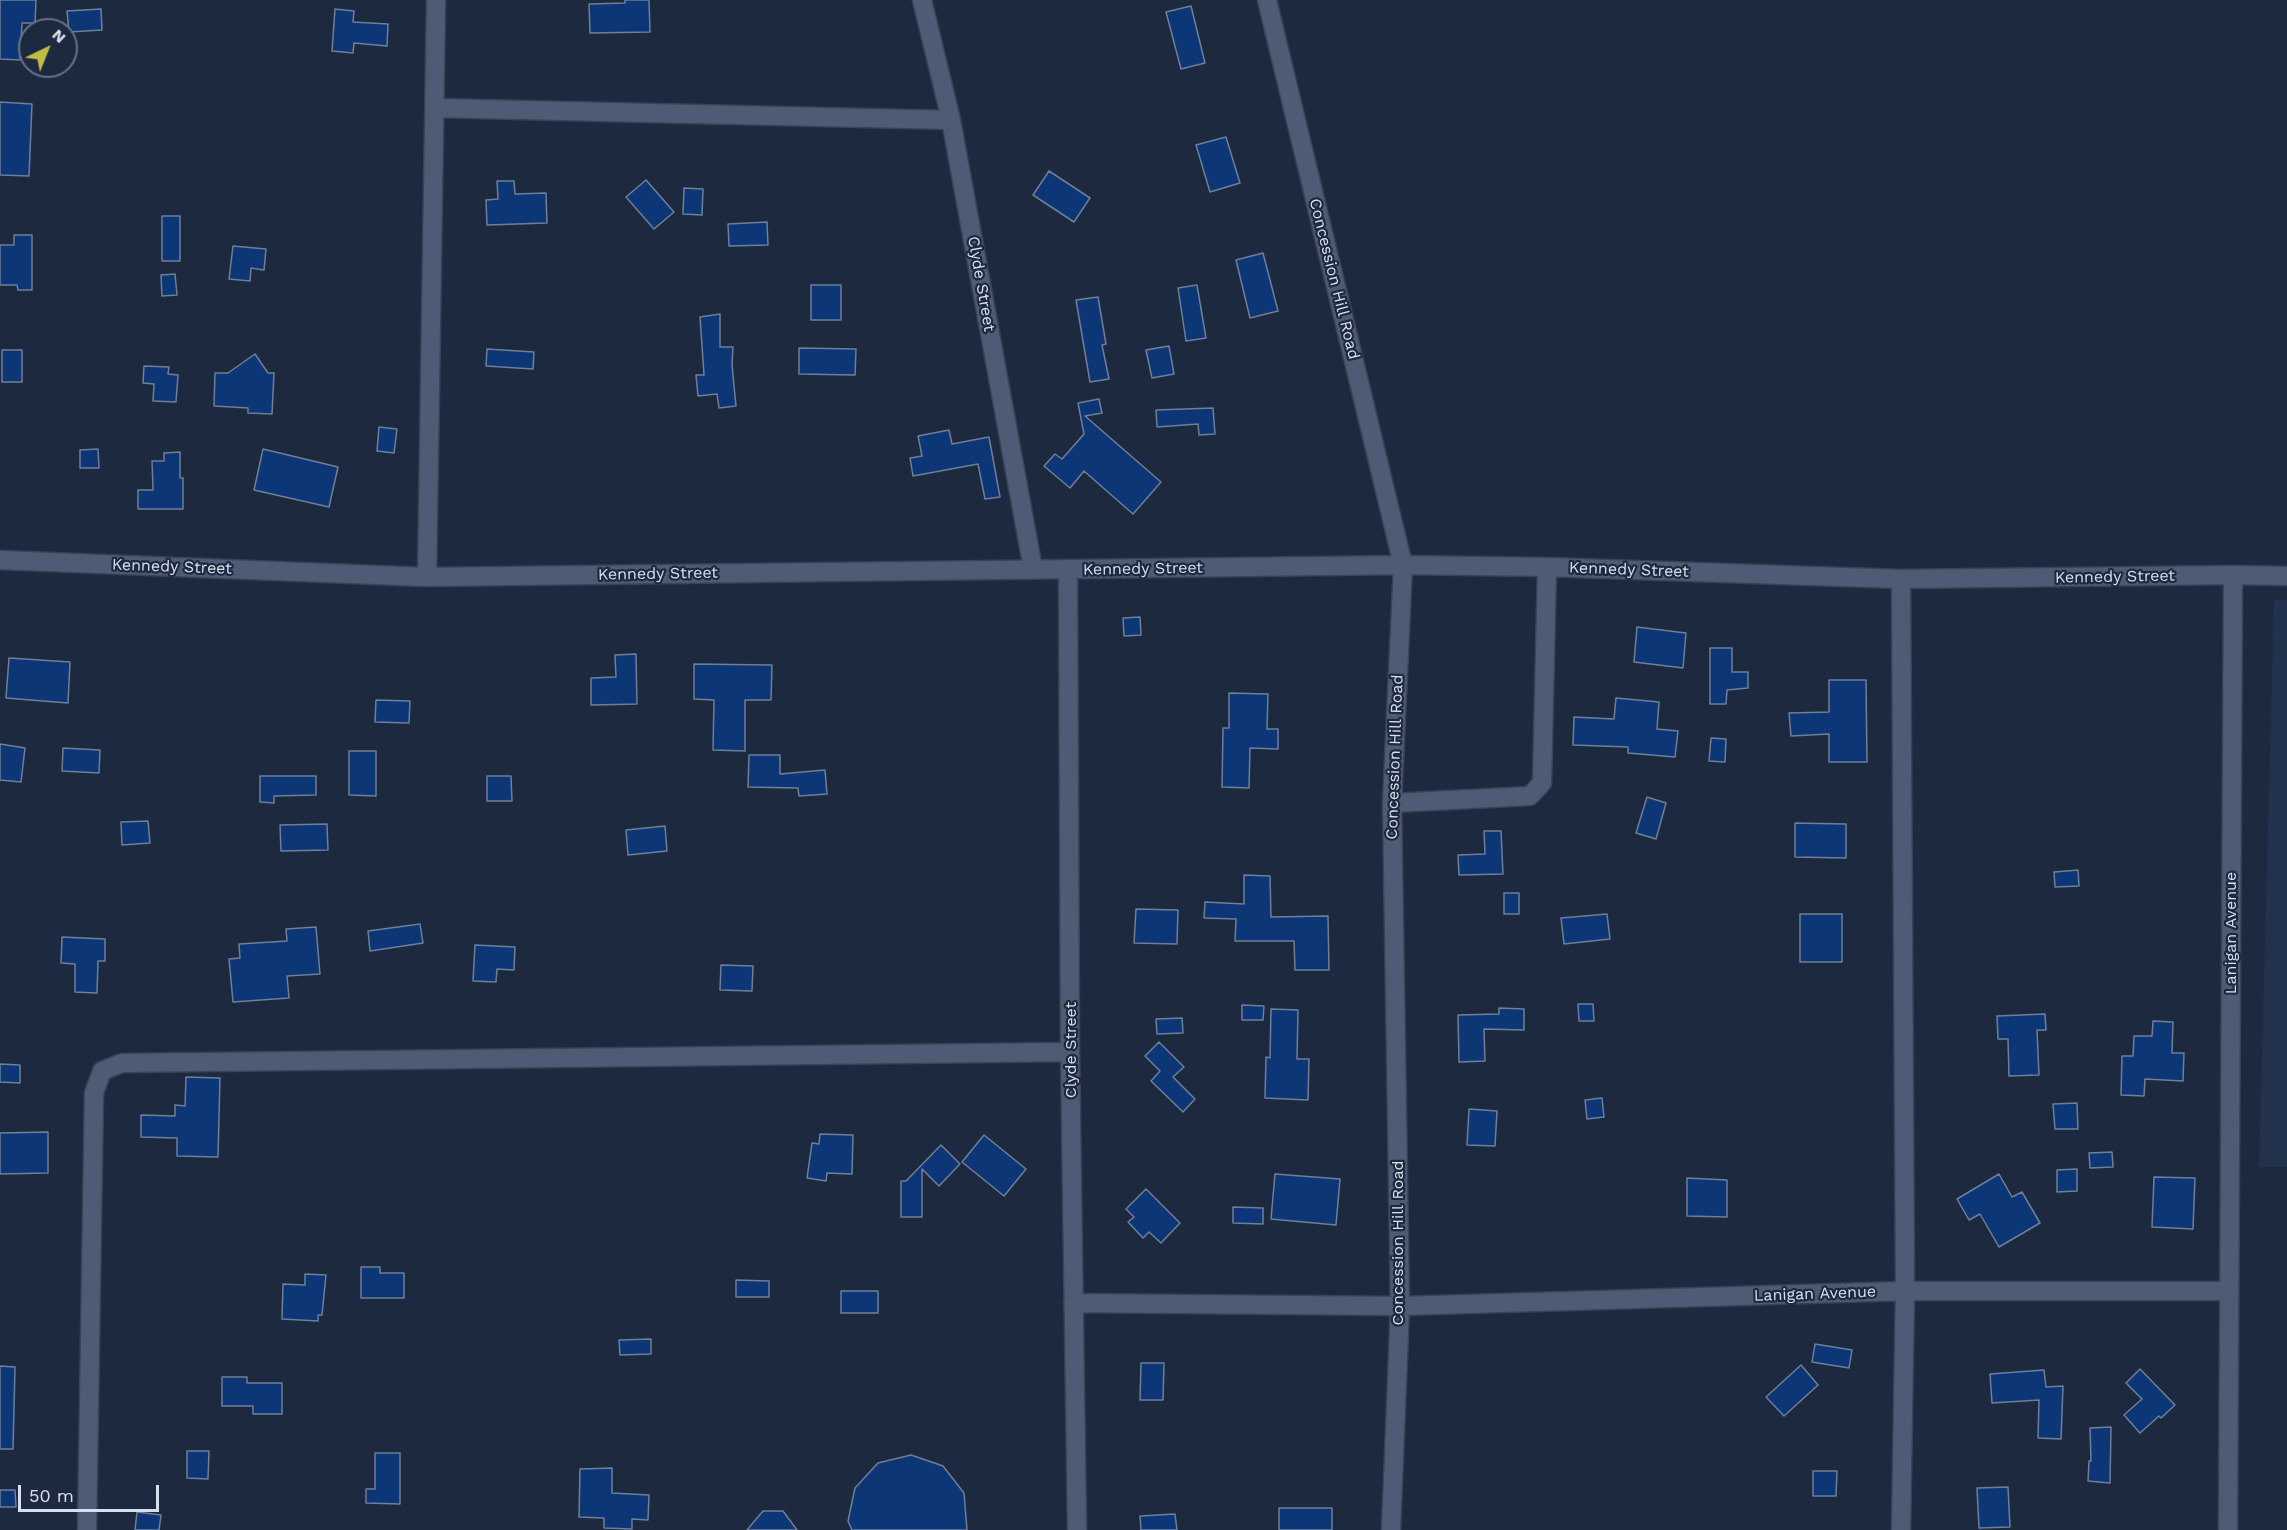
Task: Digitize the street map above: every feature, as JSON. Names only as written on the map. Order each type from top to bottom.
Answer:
[{"type":"street","points":[[427,577],[436,0]]},
{"type":"street","name":"Clyde Street","points":[[922,0],[951,120],[1033,569]]},
{"type":"street","name":"Concession Hill Road","points":[[1267,0],[1403,565],[1392,803],[1400,1306],[1391,1530]]},
{"type":"street","points":[[435,108],[951,120]]},
{"type":"street","name":"Kennedy Street","points":[[0,560],[427,577],[1403,565],[1547,567],[1900,579],[2287,576]]},
{"type":"street","points":[[1392,803],[1530,796],[1542,783],[1547,567]]},
{"type":"street","name":"Clyde Street","points":[[1068,570],[1070,1052],[1077,1530]]},
{"type":"street","name":"Lanigan Avenue","points":[[2228,1530],[2233,575]]},
{"type":"street","points":[[1900,579],[1905,1291],[1901,1530]]},
{"type":"street","points":[[87,1530],[94,1093],[102,1071],[122,1063],[1070,1052]]},
{"type":"street","name":"Lanigan Avenue","points":[[1073,1303],[1400,1306],[1905,1291],[2229,1291]]},
{"type":"shaded area","points":[[2274,600],[2287,600],[2287,1167],[2259,1167]]},
{"type":"building","points":[[0,0],[36,0],[35,18],[18,18],[18,60],[0,59]]},
{"type":"building","points":[[625,0],[649,0],[650,32],[590,33],[589,4],[625,3]]},
{"type":"building","points":[[1191,6],[1205,63],[1181,69],[1166,12]]},
{"type":"building","points":[[101,9],[102,30],[78,31],[78,18],[68,18],[67,11]]},
{"type":"building","points":[[335,9],[354,11],[353,22],[388,24],[387,46],[354,43],[353,53],[332,51]]},
{"type":"building","points":[[0,102],[32,104],[29,176],[0,175]]},
{"type":"building","points":[[1226,137],[1240,183],[1210,192],[1196,145]]},
{"type":"building","points":[[1049,171],[1090,198],[1074,222],[1033,195]]},
{"type":"building","points":[[646,180],[674,212],[654,229],[626,197]]},
{"type":"building","points":[[497,181],[514,181],[515,194],[546,193],[547,223],[487,225],[486,200],[498,199]]},
{"type":"building","points":[[684,188],[703,189],[702,215],[683,214]]},
{"type":"building","points":[[162,216],[180,216],[180,261],[162,261]]},
{"type":"building","points":[[767,222],[768,245],[729,246],[728,224]]},
{"type":"building","points":[[14,235],[32,235],[32,290],[18,290],[17,285],[0,285],[0,245],[14,245]]},
{"type":"building","points":[[233,246],[266,249],[264,270],[251,268],[250,281],[229,279]]},
{"type":"building","points":[[1263,253],[1278,311],[1250,318],[1236,260]]},
{"type":"building","points":[[175,274],[177,295],[162,296],[161,275]]},
{"type":"building","points":[[811,285],[841,285],[841,320],[811,320]]},
{"type":"building","points":[[1197,285],[1206,338],[1186,341],[1178,288]]},
{"type":"building","points":[[1098,297],[1106,344],[1102,345],[1109,379],[1090,382],[1076,300]]},
{"type":"building","points":[[720,314],[720,347],[733,347],[732,365],[736,406],[719,408],[717,394],[698,396],[696,375],[704,375],[700,317]]},
{"type":"building","points":[[1169,346],[1174,374],[1152,378],[1146,350]]},
{"type":"building","points":[[799,348],[856,349],[855,375],[799,374]]},
{"type":"building","points":[[487,349],[534,352],[533,369],[486,366]]},
{"type":"building","points":[[2,350],[22,350],[22,382],[2,382]]},
{"type":"building","points":[[255,354],[268,373],[274,373],[272,414],[248,413],[248,408],[214,406],[215,373],[228,373]]},
{"type":"building","points":[[144,366],[169,367],[168,374],[178,375],[176,402],[153,401],[154,384],[143,383]]},
{"type":"building","points":[[1099,399],[1102,413],[1085,416],[1161,482],[1133,514],[1084,471],[1070,488],[1044,466],[1055,454],[1062,459],[1084,434],[1078,403]]},
{"type":"building","points":[[1213,408],[1215,434],[1199,435],[1198,424],[1157,427],[1156,410]]},
{"type":"building","points":[[379,427],[397,429],[394,453],[377,451]]},
{"type":"building","points":[[949,430],[952,444],[989,437],[1000,497],[985,499],[978,464],[913,476],[910,458],[922,456],[918,436]]},
{"type":"building","points":[[98,449],[99,468],[80,468],[80,450]]},
{"type":"building","points":[[263,449],[338,467],[329,507],[254,490]]},
{"type":"building","points":[[180,452],[183,509],[138,509],[138,490],[153,490],[152,461],[164,461],[164,453]]},
{"type":"building","points":[[1140,617],[1141,635],[1124,636],[1123,618]]},
{"type":"building","points":[[1637,627],[1686,633],[1683,668],[1634,662]]},
{"type":"building","points":[[1710,648],[1732,648],[1732,672],[1748,672],[1748,688],[1727,690],[1726,704],[1710,704]]},
{"type":"building","points":[[636,654],[637,704],[591,705],[591,678],[616,677],[615,655]]},
{"type":"building","points":[[9,658],[70,662],[68,703],[6,698]]},
{"type":"building","points":[[694,664],[772,665],[771,700],[745,700],[745,751],[713,750],[714,700],[694,699]]},
{"type":"building","points":[[1829,680],[1866,680],[1867,762],[1829,762],[1829,734],[1791,736],[1789,713],[1829,712]]},
{"type":"building","points":[[1229,693],[1268,694],[1267,729],[1278,729],[1278,749],[1250,748],[1249,788],[1222,787],[1223,728],[1229,728]]},
{"type":"building","points":[[1616,698],[1659,702],[1657,729],[1678,731],[1675,757],[1628,753],[1628,747],[1573,745],[1574,717],[1614,719]]},
{"type":"building","points":[[376,700],[410,701],[409,723],[375,722]]},
{"type":"building","points":[[1711,738],[1726,739],[1725,762],[1709,761]]},
{"type":"building","points":[[0,744],[25,748],[21,782],[0,780]]},
{"type":"building","points":[[63,748],[100,750],[99,773],[62,771]]},
{"type":"building","points":[[349,751],[376,751],[376,796],[349,795]]},
{"type":"building","points":[[749,755],[780,755],[780,774],[825,770],[827,794],[799,796],[798,788],[748,787]]},
{"type":"building","points":[[260,776],[316,776],[316,795],[274,796],[274,803],[260,802]]},
{"type":"building","points":[[487,776],[511,776],[512,801],[487,801]]},
{"type":"building","points":[[1647,797],[1666,803],[1656,839],[1636,833]]},
{"type":"building","points":[[148,821],[150,843],[122,845],[121,822]]},
{"type":"building","points":[[1795,823],[1846,824],[1846,858],[1795,857]]},
{"type":"building","points":[[327,824],[328,850],[281,851],[280,825]]},
{"type":"building","points":[[665,826],[667,851],[628,855],[626,830]]},
{"type":"building","points":[[1484,831],[1501,831],[1503,874],[1459,875],[1458,855],[1485,854]]},
{"type":"building","points":[[2078,870],[2079,886],[2055,887],[2054,872]]},
{"type":"building","points":[[1244,875],[1270,876],[1271,917],[1328,916],[1329,970],[1295,970],[1294,941],[1235,941],[1236,919],[1204,918],[1205,902],[1244,904]]},
{"type":"building","points":[[1504,893],[1519,893],[1519,914],[1504,914]]},
{"type":"building","points":[[1136,909],[1178,910],[1177,944],[1134,943]]},
{"type":"building","points":[[1607,914],[1610,939],[1564,944],[1561,918]]},
{"type":"building","points":[[1800,914],[1842,914],[1842,962],[1800,962]]},
{"type":"building","points":[[420,924],[423,943],[370,951],[368,931]]},
{"type":"building","points":[[316,927],[320,974],[287,976],[289,998],[233,1002],[229,959],[240,958],[239,944],[287,941],[286,929]]},
{"type":"building","points":[[62,937],[105,939],[105,961],[98,961],[97,993],[75,992],[75,964],[61,963]]},
{"type":"building","points":[[475,945],[515,947],[514,970],[497,969],[496,982],[473,981]]},
{"type":"building","points":[[721,965],[753,966],[752,991],[720,990]]},
{"type":"building","points":[[1578,1004],[1593,1004],[1594,1021],[1579,1021]]},
{"type":"building","points":[[1242,1005],[1264,1006],[1263,1020],[1242,1020]]},
{"type":"building","points":[[1499,1008],[1524,1009],[1524,1030],[1484,1029],[1485,1061],[1459,1062],[1458,1015],[1499,1014]]},
{"type":"building","points":[[1271,1009],[1298,1010],[1297,1059],[1309,1059],[1308,1100],[1265,1098],[1266,1057],[1270,1058]]},
{"type":"building","points":[[2045,1014],[2046,1030],[2037,1030],[2039,1075],[2009,1076],[2008,1039],[1998,1039],[1997,1016]]},
{"type":"building","points":[[1182,1018],[1183,1033],[1157,1034],[1156,1019]]},
{"type":"building","points":[[2153,1021],[2173,1022],[2172,1053],[2184,1053],[2183,1081],[2145,1079],[2144,1096],[2121,1095],[2122,1056],[2133,1056],[2134,1036],[2152,1036]]},
{"type":"building","points":[[1159,1042],[1184,1067],[1173,1077],[1195,1099],[1183,1112],[1151,1081],[1160,1071],[1145,1056]]},
{"type":"building","points":[[0,1064],[20,1065],[20,1083],[0,1082]]},
{"type":"building","points":[[186,1077],[220,1078],[218,1157],[177,1156],[177,1138],[141,1137],[141,1115],[175,1116],[175,1105],[185,1106]]},
{"type":"building","points":[[1602,1098],[1604,1117],[1587,1119],[1585,1100]]},
{"type":"building","points":[[2077,1103],[2078,1129],[2055,1129],[2053,1104]]},
{"type":"building","points":[[1469,1109],[1497,1111],[1495,1146],[1467,1145]]},
{"type":"building","points":[[48,1132],[48,1173],[0,1174],[0,1133]]},
{"type":"building","points":[[820,1134],[853,1135],[852,1174],[827,1173],[826,1181],[807,1178],[812,1143],[819,1144]]},
{"type":"building","points":[[984,1135],[1026,1169],[1004,1196],[962,1162]]},
{"type":"building","points":[[941,1145],[960,1164],[939,1186],[922,1169],[922,1217],[901,1217],[901,1181],[906,1181]]},
{"type":"building","points":[[2112,1152],[2113,1167],[2090,1168],[2089,1153]]},
{"type":"building","points":[[2077,1169],[2077,1191],[2057,1192],[2057,1170]]},
{"type":"building","points":[[1275,1174],[1340,1179],[1336,1225],[1271,1219]]},
{"type":"building","points":[[1999,1174],[2012,1197],[2022,1192],[2040,1223],[1999,1247],[1980,1214],[1969,1220],[1957,1199]]},
{"type":"building","points":[[2154,1177],[2195,1178],[2193,1229],[2152,1227]]},
{"type":"building","points":[[1687,1178],[1727,1180],[1727,1217],[1687,1216]]},
{"type":"building","points":[[1146,1189],[1180,1223],[1161,1243],[1149,1232],[1143,1238],[1128,1222],[1134,1217],[1126,1209]]},
{"type":"building","points":[[1233,1207],[1263,1208],[1263,1224],[1233,1223]]},
{"type":"building","points":[[361,1267],[380,1267],[380,1273],[404,1273],[404,1298],[361,1298]]},
{"type":"building","points":[[305,1274],[326,1275],[322,1315],[318,1315],[318,1321],[282,1319],[283,1284],[305,1285]]},
{"type":"building","points":[[736,1280],[769,1281],[769,1297],[736,1297]]},
{"type":"building","points":[[841,1291],[878,1291],[878,1313],[841,1313]]},
{"type":"building","points":[[651,1339],[651,1354],[620,1355],[619,1340]]},
{"type":"building","points":[[1815,1344],[1852,1350],[1849,1368],[1812,1362]]},
{"type":"building","points":[[1141,1363],[1164,1363],[1163,1400],[1140,1400]]},
{"type":"building","points":[[1801,1365],[1818,1385],[1784,1416],[1766,1397]]},
{"type":"building","points":[[0,1366],[15,1367],[13,1449],[0,1449]]},
{"type":"building","points":[[2140,1369],[2175,1405],[2140,1433],[2124,1415],[2142,1399],[2126,1383]]},
{"type":"building","points":[[2044,1370],[2046,1387],[2063,1386],[2061,1439],[2038,1438],[2039,1400],[1992,1403],[1990,1374]]},
{"type":"building","points":[[222,1377],[247,1377],[247,1383],[282,1383],[282,1414],[253,1414],[253,1406],[222,1406]]},
{"type":"building","points":[[2111,1427],[2110,1483],[2088,1481],[2089,1461],[2091,1461],[2090,1428]]},
{"type":"building","points":[[187,1451],[209,1451],[208,1479],[187,1478]]},
{"type":"building","points":[[375,1453],[400,1453],[400,1504],[366,1503],[366,1489],[375,1489]]},
{"type":"building","points":[[911,1455],[943,1466],[964,1493],[967,1530],[852,1530],[848,1521],[855,1488],[878,1463]]},
{"type":"building","points":[[612,1468],[612,1493],[649,1495],[648,1520],[632,1519],[632,1529],[604,1528],[604,1518],[579,1517],[580,1469]]},
{"type":"building","points":[[1813,1471],[1837,1471],[1836,1496],[1813,1496]]},
{"type":"building","points":[[2008,1487],[2010,1527],[1979,1528],[1977,1488]]},
{"type":"building","points":[[0,1490],[15,1490],[16,1507],[0,1507]]},
{"type":"building","points":[[1279,1508],[1332,1508],[1332,1530],[1279,1530]]},
{"type":"building","points":[[763,1511],[783,1511],[797,1530],[747,1530]]},
{"type":"building","points":[[137,1512],[161,1515],[159,1530],[135,1530]]},
{"type":"building","points":[[1175,1514],[1177,1530],[1141,1530],[1140,1516]]}]
